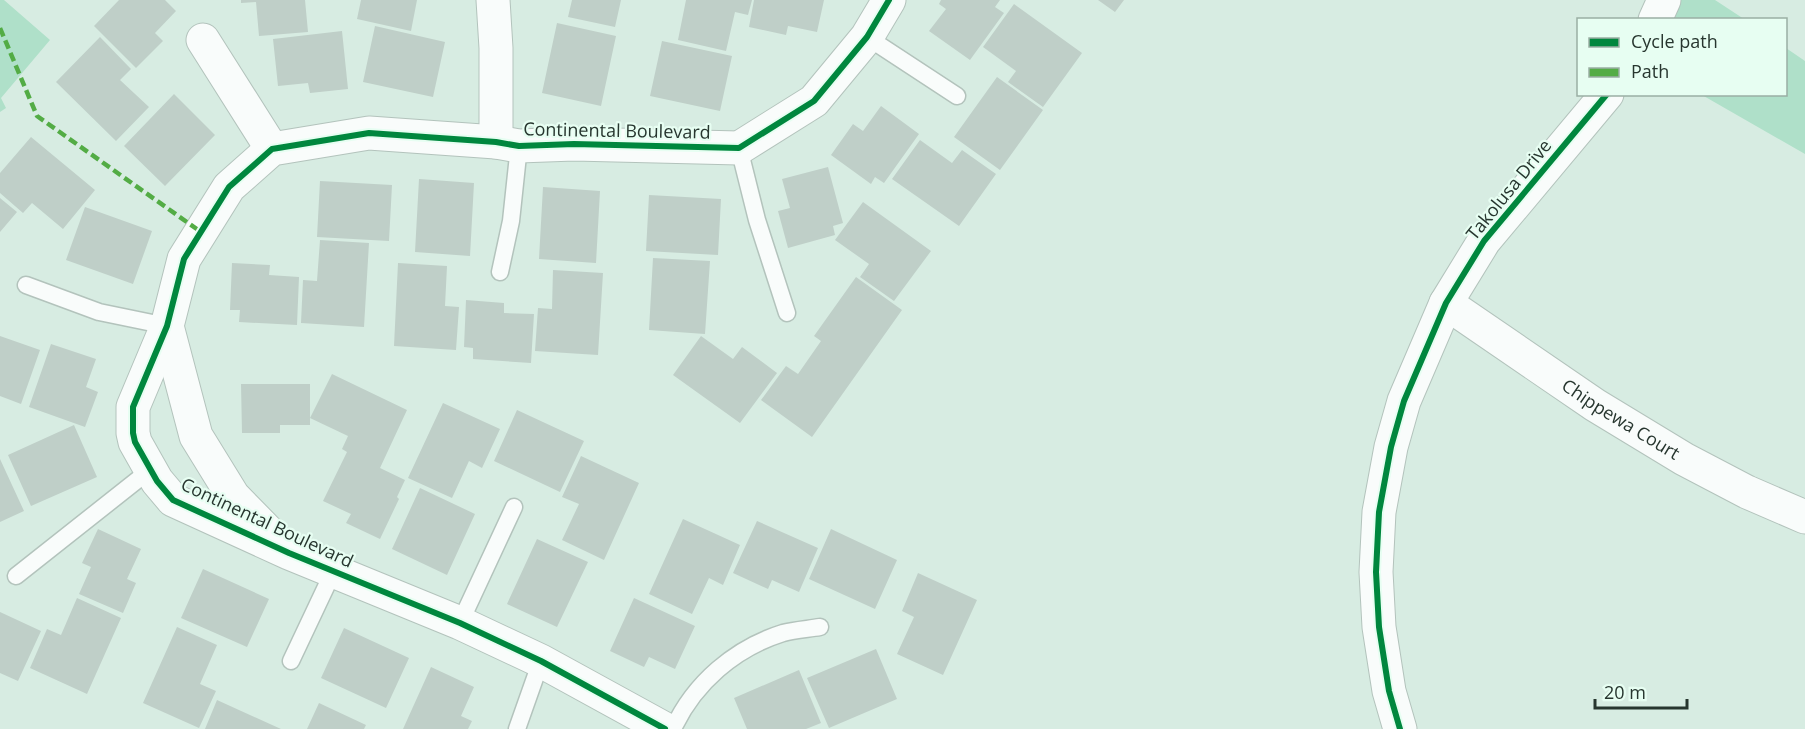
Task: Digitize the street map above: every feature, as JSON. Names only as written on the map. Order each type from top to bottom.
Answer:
[{"type":"street","points":[[493,0],[496,48],[508,144]]},
{"type":"street","points":[[1656,18],[1664,0]]},
{"type":"street","points":[[739,148],[814,101],[879,12]]},
{"type":"street","points":[[203,40],[272,149]]},
{"type":"street","name":"Takolusa Drive","points":[[1400,729],[1389,691],[1379,627],[1376,572],[1379,512],[1391,447],[1404,401],[1446,303],[1484,241],[1605,96]]},
{"type":"street","name":"Continental Boulevard","points":[[664,729],[541,661],[460,623],[333,572],[173,500],[150,470],[135,442],[133,407],[167,326],[184,260],[229,187],[272,149],[369,133],[508,144],[739,148]]},
{"type":"street","name":"Chippewa Court","points":[[1446,303],[1595,405],[1684,459],[1747,492],[1805,517]]},
{"type":"street","name":"Continental Boulevard","points":[[167,326],[196,436],[233,496],[289,553]]},
{"type":"lane","points":[[879,12],[957,96]]},
{"type":"lane","points":[[500,272],[511,221],[508,144]]},
{"type":"lane","points":[[739,148],[757,219],[787,313]]},
{"type":"lane","points":[[26,285],[99,312],[167,326]]},
{"type":"lane","points":[[15,576],[150,470]]},
{"type":"lane","points":[[460,623],[514,507]]},
{"type":"lane","points":[[291,661],[333,572]]},
{"type":"lane","points":[[673,729],[696,692],[721,666],[751,646],[784,633],[820,627]]},
{"type":"lane","points":[[517,729],[541,661]]},
{"type":"green space","points":[[0,0],[4,0],[50,40],[1,98],[6,108],[0,112]]},
{"type":"green space","points":[[1658,0],[1715,0],[1742,18],[1650,18]]},
{"type":"green space","points":[[1787,49],[1805,61],[1805,154],[1704,96],[1787,96]]},
{"type":"building","points":[[119,0],[165,0],[176,11],[155,33],[163,41],[136,68],[94,26]]},
{"type":"building","points":[[241,0],[305,0],[308,32],[259,36],[256,2],[241,3]]},
{"type":"building","points":[[361,0],[417,0],[411,31],[357,19]]},
{"type":"building","points":[[572,0],[621,0],[615,27],[568,17]]},
{"type":"building","points":[[686,0],[752,0],[748,15],[735,12],[726,51],[678,40]]},
{"type":"building","points":[[754,0],[824,0],[817,32],[788,26],[786,35],[749,27]]},
{"type":"building","points":[[941,0],[1000,0],[995,7],[1004,13],[970,60],[929,31],[946,9],[939,4]]},
{"type":"building","points":[[1098,0],[1124,0],[1115,12]]},
{"type":"building","points":[[1014,4],[1082,53],[1043,107],[1008,82],[1016,71],[983,47]]},
{"type":"building","points":[[557,23],[616,36],[601,106],[542,93]]},
{"type":"building","points":[[375,26],[445,42],[433,97],[363,82]]},
{"type":"building","points":[[342,31],[348,89],[310,93],[308,83],[278,86],[273,39]]},
{"type":"building","points":[[100,37],[131,69],[120,80],[149,107],[116,141],[56,82]]},
{"type":"building","points":[[662,41],[732,56],[720,111],[650,96]]},
{"type":"building","points":[[997,77],[1043,110],[1000,170],[954,137]]},
{"type":"building","points":[[174,94],[215,135],[165,186],[124,146]]},
{"type":"building","points":[[881,106],[919,134],[884,183],[875,177],[871,184],[831,155],[853,124],[863,131]]},
{"type":"building","points":[[31,137],[95,190],[63,229],[32,203],[23,213],[0,193],[0,173]]},
{"type":"building","points":[[920,140],[952,163],[962,150],[996,174],[959,226],[892,179]]},
{"type":"building","points":[[828,167],[843,223],[833,226],[835,235],[788,248],[778,211],[790,208],[782,179]]},
{"type":"building","points":[[419,179],[474,183],[470,256],[415,252]]},
{"type":"building","points":[[320,181],[392,185],[389,241],[317,237]]},
{"type":"building","points":[[543,187],[600,191],[596,263],[539,259]]},
{"type":"building","points":[[649,195],[721,199],[718,255],[646,251]]},
{"type":"building","points":[[0,198],[17,212],[0,232]]},
{"type":"building","points":[[863,202],[931,251],[894,301],[860,277],[869,264],[835,240]]},
{"type":"building","points":[[85,207],[152,231],[133,284],[66,260]]},
{"type":"building","points":[[320,240],[369,243],[364,327],[301,323],[303,280],[317,281]]},
{"type":"building","points":[[653,258],[710,261],[705,334],[649,330]]},
{"type":"building","points":[[232,263],[270,265],[269,275],[299,277],[297,325],[239,322],[240,310],[230,310]]},
{"type":"building","points":[[398,263],[447,266],[445,306],[459,307],[456,350],[394,346]]},
{"type":"building","points":[[553,270],[603,273],[598,355],[535,351],[538,308],[552,309]]},
{"type":"building","points":[[856,277],[902,310],[812,437],[761,400],[786,366],[798,374],[821,341],[814,336]]},
{"type":"building","points":[[466,300],[504,303],[504,313],[534,314],[531,363],[473,359],[473,348],[464,347]]},
{"type":"building","points":[[0,336],[40,350],[21,404],[0,396]]},
{"type":"building","points":[[701,336],[733,359],[742,347],[777,373],[740,423],[673,375]]},
{"type":"building","points":[[51,344],[96,359],[86,387],[98,392],[85,427],[29,407]]},
{"type":"building","points":[[332,374],[407,410],[380,468],[405,480],[397,497],[399,499],[380,539],[346,523],[351,514],[323,501],[347,452],[342,449],[348,436],[310,418]]},
{"type":"building","points":[[241,384],[310,384],[310,425],[280,425],[280,433],[242,433]]},
{"type":"building","points":[[443,403],[500,429],[482,468],[469,461],[452,498],[408,478]]},
{"type":"building","points":[[517,410],[584,441],[560,492],[494,461]]},
{"type":"building","points":[[74,425],[97,477],[31,506],[8,455]]},
{"type":"building","points":[[581,456],[639,483],[604,560],[562,540],[579,504],[562,497]]},
{"type":"building","points":[[0,459],[24,511],[0,522]]},
{"type":"building","points":[[420,488],[475,514],[447,575],[392,549]]},
{"type":"building","points":[[683,519],[740,545],[723,585],[709,578],[692,614],[649,594]]},
{"type":"building","points":[[757,521],[818,548],[799,592],[772,580],[768,589],[733,573]]},
{"type":"building","points":[[98,529],[141,549],[127,579],[136,583],[123,613],[79,594],[91,567],[82,563]]},
{"type":"building","points":[[831,529],[897,560],[875,609],[809,579]]},
{"type":"building","points":[[537,539],[588,562],[557,627],[507,604]]},
{"type":"building","points":[[203,569],[269,599],[247,647],[181,618]]},
{"type":"building","points":[[918,573],[977,600],[943,675],[897,654],[914,617],[902,611]]},
{"type":"building","points":[[77,598],[121,618],[87,694],[30,668],[47,629],[61,635]]},
{"type":"building","points":[[634,598],[695,626],[675,669],[649,657],[644,667],[610,651]]},
{"type":"building","points":[[0,612],[41,631],[18,681],[0,673]]},
{"type":"building","points":[[177,627],[217,645],[200,684],[216,691],[199,728],[143,703]]},
{"type":"building","points":[[344,628],[409,658],[386,708],[321,678]]},
{"type":"building","points":[[876,649],[897,699],[829,728],[807,678]]},
{"type":"building","points":[[431,667],[474,687],[461,716],[472,721],[468,729],[403,729]]},
{"type":"building","points":[[799,670],[821,723],[806,729],[747,729],[734,698]]},
{"type":"building","points":[[217,700],[281,729],[205,729]]},
{"type":"building","points":[[319,703],[366,725],[364,729],[307,729]]},
{"type":"marked path","points":[[0,28],[37,116],[201,232]]},
{"type":"cycle path","points":[[665,729],[541,661],[460,623],[289,553],[173,500],[157,481],[135,442],[133,407],[167,326],[184,259],[229,187],[272,149],[369,133],[496,142],[519,146],[574,144],[739,148],[814,101],[867,37],[889,0]]},
{"type":"cycle path","points":[[1400,729],[1389,691],[1379,627],[1376,572],[1379,512],[1391,447],[1404,401],[1446,303],[1484,241],[1605,96]]}]
